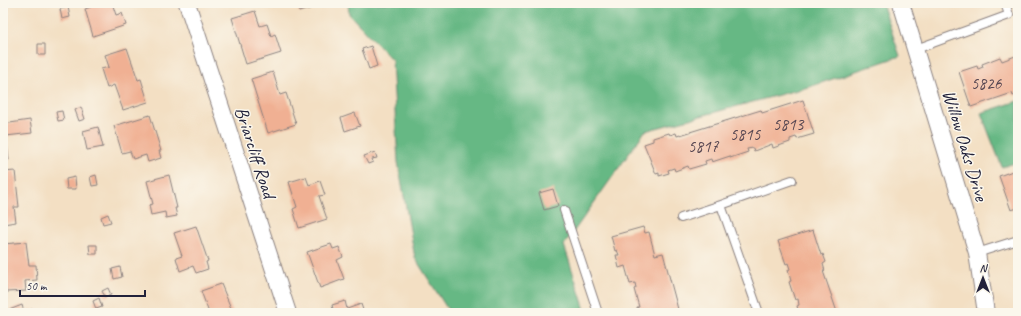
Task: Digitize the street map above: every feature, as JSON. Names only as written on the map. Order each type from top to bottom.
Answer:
[{"type":"street","name":"Briarcliff Road","points":[[186,3],[288,313]]},
{"type":"street","name":"Willow Oaks Drive","points":[[901,3],[977,253],[986,313]]},
{"type":"lane","points":[[916,49],[1009,14],[1005,3]]},
{"type":"lane","points":[[681,218],[792,180]]},
{"type":"lane","points":[[720,205],[759,313]]},
{"type":"lane","points":[[564,210],[598,313]]},
{"type":"lane","points":[[977,253],[1018,240]]},
{"type":"green space","points":[[348,3],[882,3],[900,56],[812,86],[645,131],[564,245],[586,313],[450,313],[415,258],[398,162],[392,60],[349,14]]},
{"type":"green space","points":[[1018,101],[1018,162],[1002,167],[981,113]]},
{"type":"building","points":[[90,3],[112,3],[116,15],[122,13],[126,25],[93,36],[85,9],[91,7]]},
{"type":"building","points":[[296,3],[315,3],[316,7],[299,12]]},
{"type":"building","points":[[68,7],[70,17],[62,19],[60,9]]},
{"type":"building","points":[[255,11],[260,26],[267,24],[271,36],[275,34],[281,53],[246,64],[232,18]]},
{"type":"building","points":[[38,44],[45,44],[45,55],[38,55]]},
{"type":"building","points":[[371,46],[377,66],[369,69],[362,49]]},
{"type":"building","points":[[127,48],[138,80],[141,79],[148,102],[123,110],[114,85],[107,88],[101,69],[109,67],[105,55]]},
{"type":"building","points":[[1018,55],[1018,94],[1013,96],[1012,93],[971,107],[959,72],[977,66],[978,69],[983,67],[982,64],[1000,57],[1002,61]]},
{"type":"building","points":[[273,72],[280,95],[286,93],[296,124],[268,133],[251,79]]},
{"type":"building","points":[[803,100],[814,134],[797,139],[796,137],[790,139],[790,142],[773,148],[772,144],[754,151],[753,148],[747,149],[748,152],[730,158],[730,156],[712,162],[711,159],[705,161],[706,164],[689,169],[688,166],[675,171],[674,168],[668,170],[669,173],[659,176],[659,173],[656,174],[644,144],[653,141],[653,138],[669,133],[670,135],[676,133],[677,136],[761,110],[762,113]]},
{"type":"building","points":[[81,107],[85,119],[79,121],[75,110]]},
{"type":"building","points":[[62,111],[64,120],[58,121],[56,112]]},
{"type":"building","points":[[355,113],[360,126],[345,131],[341,118]]},
{"type":"building","points":[[150,115],[161,151],[159,151],[161,158],[148,162],[146,155],[133,159],[130,151],[122,153],[114,126]]},
{"type":"building","points":[[30,120],[32,133],[6,136],[9,160],[3,161],[3,124]]},
{"type":"building","points":[[98,127],[103,147],[87,150],[83,131]]},
{"type":"building","points":[[375,152],[377,158],[372,159],[373,162],[368,164],[364,156]]},
{"type":"building","points":[[1018,169],[1018,208],[1011,210],[999,176]]},
{"type":"building","points":[[15,171],[19,207],[14,207],[16,222],[3,224],[3,172]]},
{"type":"building","points":[[96,175],[98,185],[92,186],[90,177]]},
{"type":"building","points":[[169,175],[177,208],[175,208],[177,216],[166,218],[165,212],[151,215],[149,205],[153,204],[147,181]]},
{"type":"building","points":[[75,177],[76,189],[67,189],[66,179]]},
{"type":"building","points":[[306,177],[309,185],[320,181],[325,195],[319,196],[327,219],[299,228],[293,209],[297,207],[289,182]]},
{"type":"building","points":[[553,189],[558,206],[544,210],[539,193]]},
{"type":"building","points":[[108,214],[111,222],[103,224],[101,217]]},
{"type":"building","points":[[196,226],[208,261],[206,262],[208,269],[196,273],[193,266],[180,271],[176,258],[182,256],[174,233]]},
{"type":"building","points":[[643,227],[645,233],[649,232],[655,255],[663,253],[679,313],[638,313],[637,307],[639,307],[634,289],[636,288],[635,283],[630,284],[625,266],[619,268],[616,255],[619,255],[617,250],[615,251],[611,236]]},
{"type":"building","points":[[813,230],[821,255],[823,254],[826,262],[823,264],[825,271],[823,271],[837,312],[799,313],[797,306],[799,305],[798,299],[795,300],[789,282],[791,281],[788,270],[790,269],[788,263],[786,264],[778,241]]},
{"type":"building","points":[[26,242],[29,265],[36,265],[37,280],[25,281],[26,291],[6,292],[3,244]]},
{"type":"building","points":[[331,244],[333,249],[339,247],[343,257],[337,260],[344,279],[320,288],[307,252]]},
{"type":"building","points":[[89,245],[97,245],[97,254],[90,254]]},
{"type":"building","points":[[120,267],[122,277],[114,279],[112,269]]},
{"type":"building","points":[[221,284],[233,313],[209,313],[201,291]]},
{"type":"building","points":[[108,288],[111,295],[105,297],[102,291]]},
{"type":"building","points":[[99,298],[102,307],[96,309],[93,301]]},
{"type":"building","points":[[345,301],[347,309],[361,304],[364,313],[334,313],[332,305]]},
{"type":"building","points":[[22,305],[24,312],[32,309],[33,312],[37,310],[38,313],[4,312]]}]
